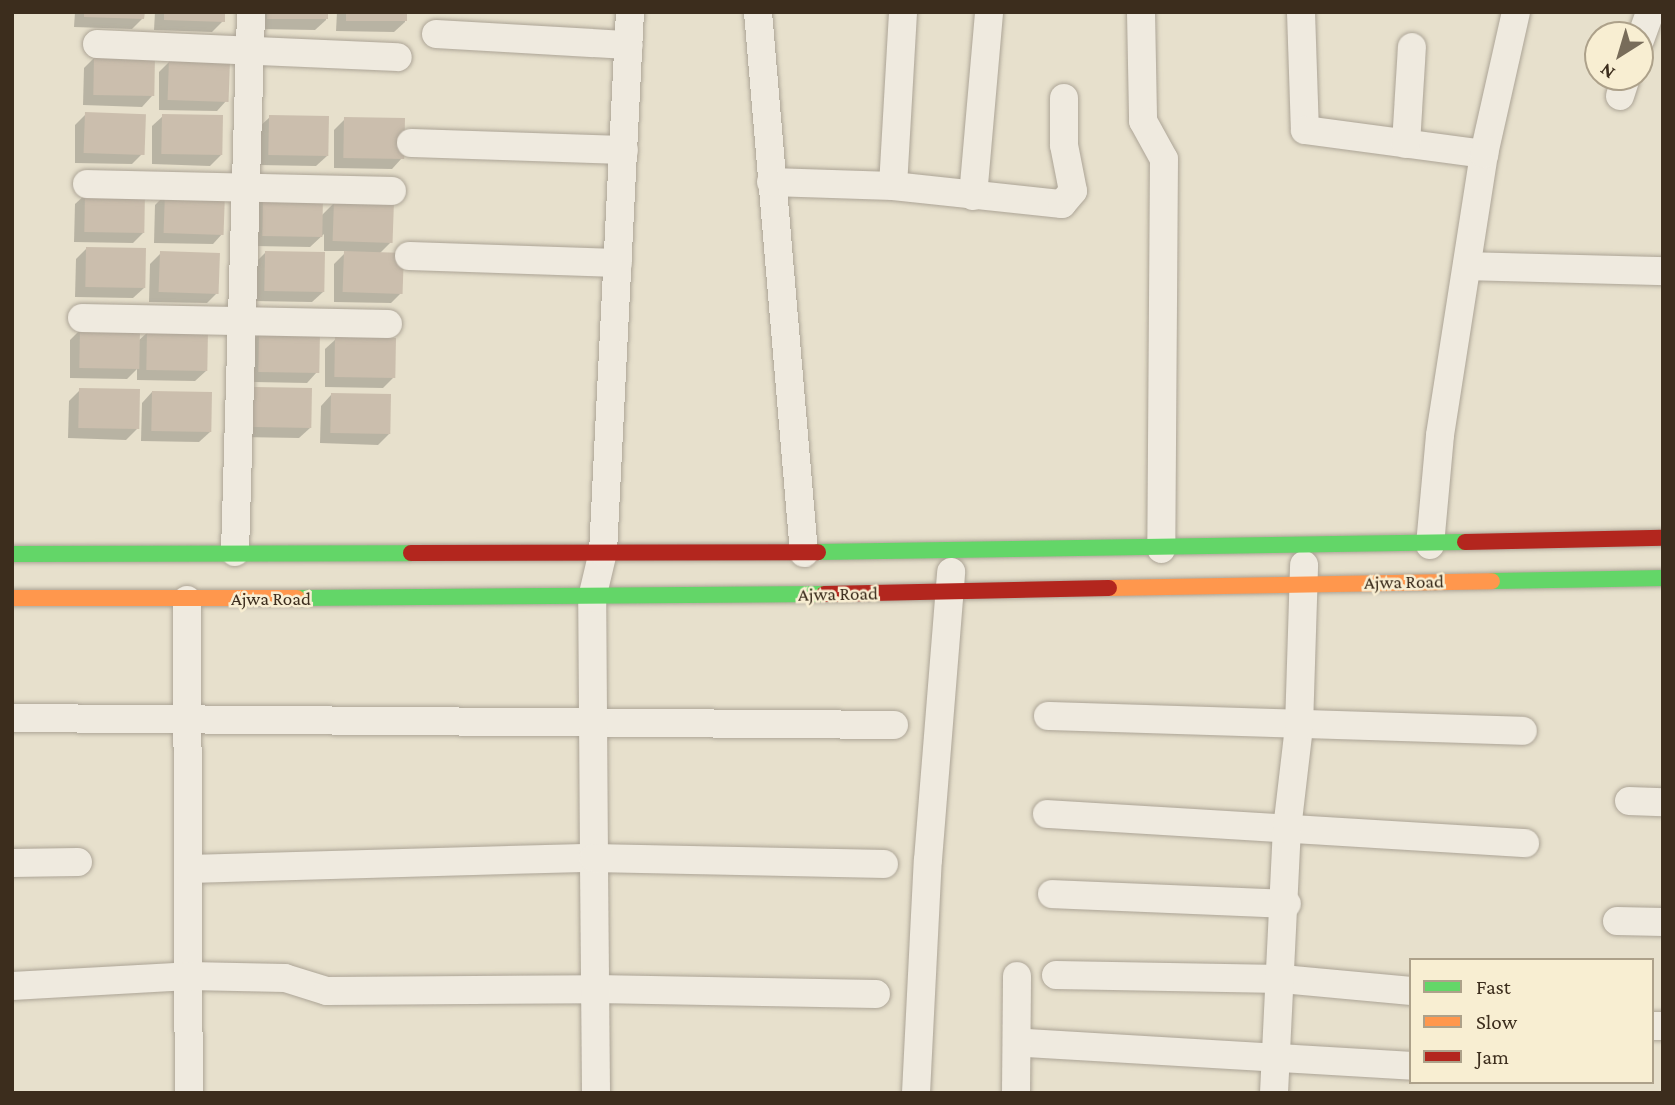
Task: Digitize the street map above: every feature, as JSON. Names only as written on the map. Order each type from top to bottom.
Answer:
[{"type":"main road","name":"Ajwa Road","points":[[12,554],[952,552],[1305,548],[1663,538]]},
{"type":"main road","name":"Ajwa Road","points":[[12,598],[592,598],[1663,578]]},
{"type":"street","points":[[235,552],[243,184],[251,12]]},
{"type":"street","points":[[596,1093],[592,598],[603,552],[630,12]]},
{"type":"street","points":[[758,12],[804,552]]},
{"type":"street","points":[[893,186],[903,12]]},
{"type":"street","points":[[973,195],[989,12]]},
{"type":"street","points":[[1142,12],[1143,121],[1164,159],[1161,549]]},
{"type":"street","points":[[1301,12],[1305,130],[1485,154]]},
{"type":"street","points":[[1430,545],[1440,435],[1485,154],[1516,12]]},
{"type":"street","points":[[436,34],[629,45]]},
{"type":"street","points":[[97,44],[398,57]]},
{"type":"street","points":[[1406,144],[1412,47]]},
{"type":"street","points":[[771,182],[893,186],[1068,202],[1073,191],[1065,145],[1065,98]]},
{"type":"street","points":[[411,143],[624,150]]},
{"type":"street","points":[[88,184],[243,184],[392,191]]},
{"type":"street","points":[[408,256],[618,263]]},
{"type":"street","points":[[1467,266],[1663,271]]},
{"type":"street","points":[[82,318],[388,324]]},
{"type":"street","points":[[1274,1093],[1287,904],[1287,829],[1299,727],[1305,548]]},
{"type":"street","points":[[916,1093],[928,860],[952,552]]},
{"type":"street","points":[[187,600],[190,716],[189,1093]]},
{"type":"street","points":[[12,718],[190,716],[894,725]]},
{"type":"street","points":[[1048,716],[1299,727],[1522,731]]},
{"type":"street","points":[[1629,801],[1663,802]]},
{"type":"street","points":[[1047,814],[1525,843]]},
{"type":"street","points":[[189,869],[594,858],[884,863]]},
{"type":"street","points":[[12,863],[78,862]]},
{"type":"street","points":[[1052,894],[1287,904]]},
{"type":"street","points":[[1617,921],[1663,922]]},
{"type":"street","points":[[1056,975],[1282,979],[1409,991]]},
{"type":"street","points":[[12,986],[189,976],[285,978],[327,991],[595,989],[876,994]]},
{"type":"street","points":[[1016,1093],[1017,976]]},
{"type":"street","points":[[1028,1043],[1409,1066]]},
{"type":"building","points":[[84,12],[145,12],[144,19],[84,17]]},
{"type":"building","points":[[164,12],[225,12],[225,22],[164,20]]},
{"type":"building","points":[[267,12],[328,12],[328,19],[267,19]]},
{"type":"building","points":[[346,12],[407,12],[407,21],[346,21]]},
{"type":"building","points":[[94,55],[155,56],[154,96],[93,95]]},
{"type":"building","points":[[169,59],[230,61],[229,102],[168,100]]},
{"type":"building","points":[[85,112],[146,114],[145,155],[84,153]]},
{"type":"building","points":[[162,114],[223,115],[222,155],[161,154]]},
{"type":"building","points":[[269,115],[329,116],[328,156],[268,155]]},
{"type":"building","points":[[344,117],[405,118],[404,159],[343,158]]},
{"type":"building","points":[[85,192],[145,193],[144,233],[84,232]]},
{"type":"building","points":[[165,192],[225,194],[224,235],[164,233]]},
{"type":"building","points":[[263,196],[323,197],[322,237],[262,236]]},
{"type":"building","points":[[334,200],[394,202],[393,243],[333,241]]},
{"type":"building","points":[[86,247],[146,248],[145,288],[85,287]]},
{"type":"building","points":[[160,251],[220,253],[219,294],[159,292]]},
{"type":"building","points":[[265,251],[325,252],[324,292],[264,291]]},
{"type":"building","points":[[344,251],[404,253],[403,294],[343,292]]},
{"type":"building","points":[[80,327],[140,328],[139,369],[79,368]]},
{"type":"building","points":[[147,330],[208,331],[207,371],[146,370]]},
{"type":"building","points":[[259,331],[320,332],[319,373],[258,372]]},
{"type":"building","points":[[335,337],[396,338],[395,378],[334,377]]},
{"type":"building","points":[[252,387],[312,388],[311,428],[251,427]]},
{"type":"building","points":[[79,388],[140,389],[139,429],[78,428]]},
{"type":"building","points":[[152,391],[212,392],[211,432],[151,431]]},
{"type":"building","points":[[331,393],[391,394],[390,434],[330,433]]},
{"type":"traffic: fast","points":[[818,552],[1465,542]]},
{"type":"traffic: fast","points":[[12,554],[411,553]]},
{"type":"traffic: fast","points":[[1492,581],[1663,578]]},
{"type":"traffic: fast","points":[[297,598],[824,594]]},
{"type":"traffic: slow","points":[[1109,588],[1492,581]]},
{"type":"traffic: slow","points":[[12,598],[297,598]]},
{"type":"traffic: jam","points":[[1465,542],[1663,538]]},
{"type":"traffic: jam","points":[[411,553],[818,552]]},
{"type":"traffic: jam","points":[[824,594],[1109,588]]}]
